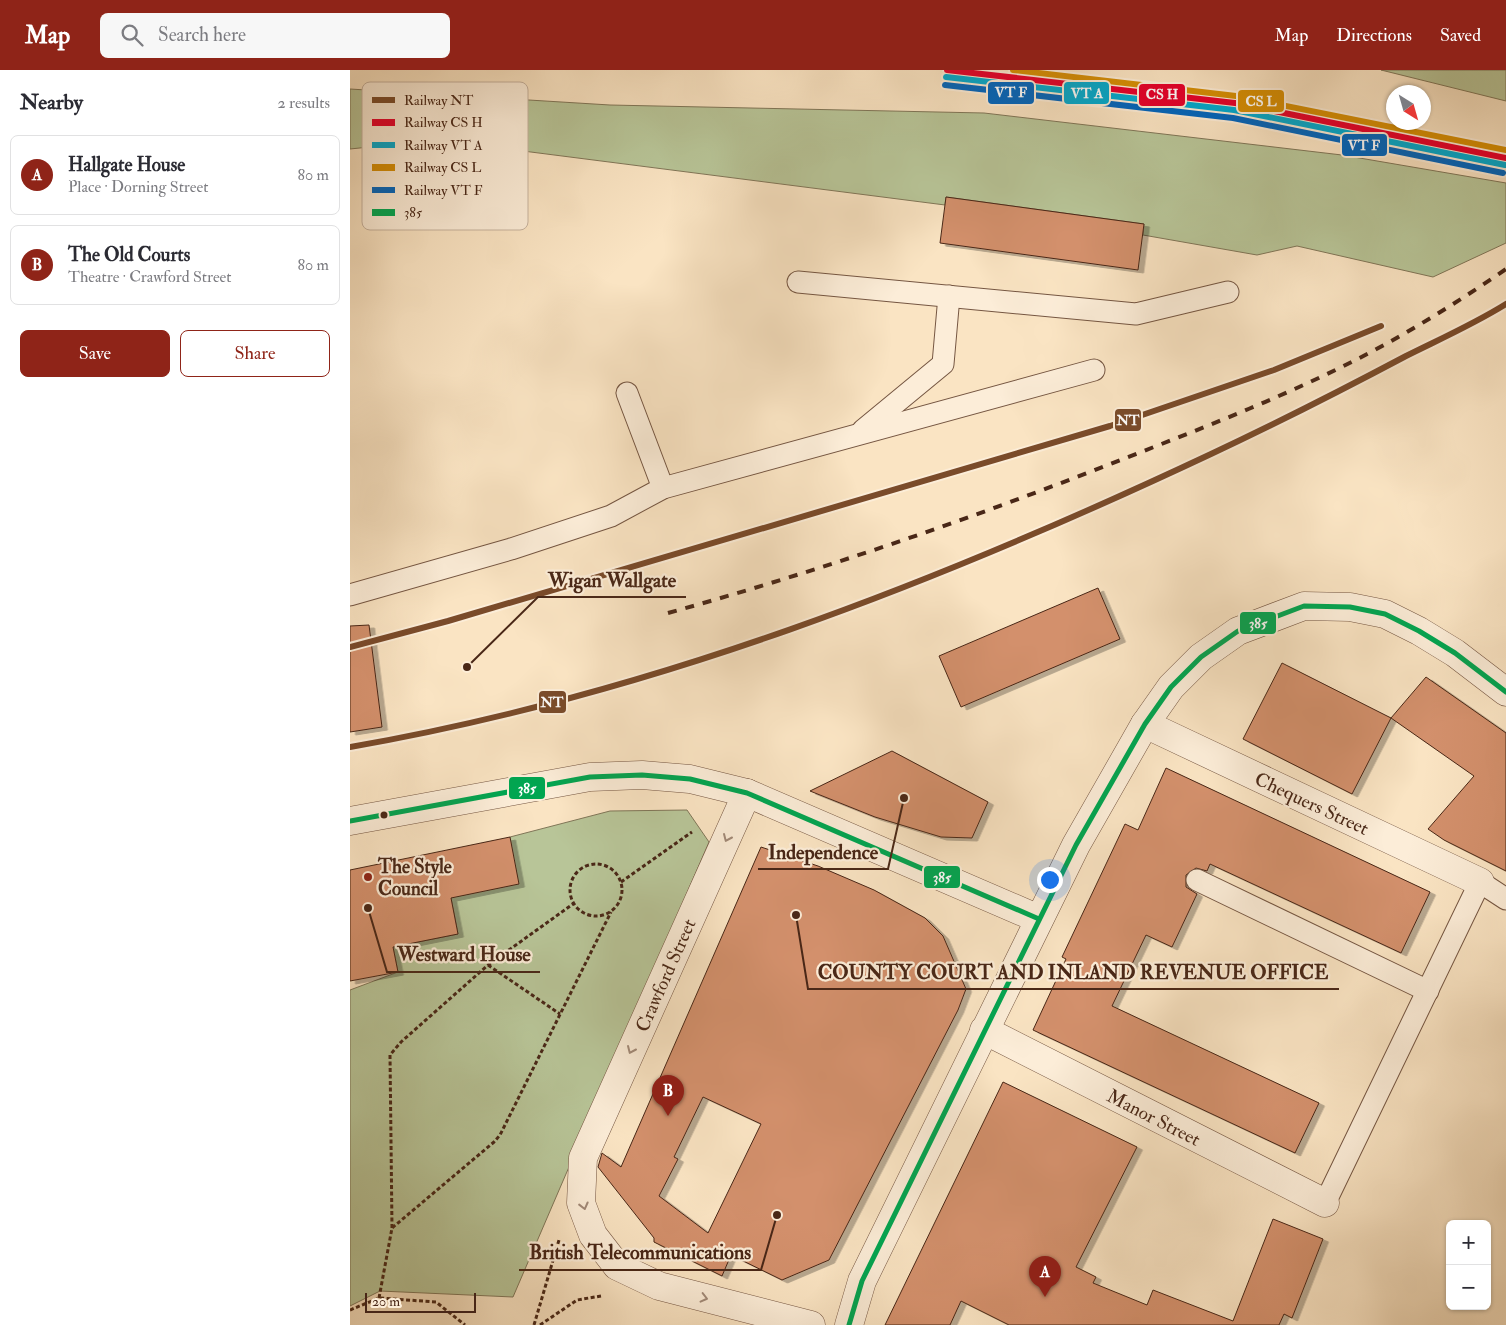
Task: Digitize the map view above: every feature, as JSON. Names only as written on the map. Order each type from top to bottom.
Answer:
[{"type":"street","points":[[849,1325],[862,1281],[1076,845],[1145,724],[1170,687],[1201,657],[1238,631],[1304,606],[1350,607],[1384,614],[1419,631],[1455,653],[1506,692]]},
{"type":"street","name":"Chequers Street","points":[[1145,724],[1480,882]]},
{"type":"street","points":[[350,821],[590,777],[642,775],[690,778],[747,793],[1039,920]]},
{"type":"street","name":"Crawford Street","points":[[747,793],[583,1158],[582,1203],[593,1235],[617,1266],[659,1286],[811,1325]]},
{"type":"street","name":"Manor Street","points":[[984,1030],[1325,1203]]},
{"type":"lane","points":[[798,282],[1136,314],[1228,292]]},
{"type":"lane","points":[[857,435],[943,364],[949,296]]},
{"type":"lane","points":[[350,595],[511,549],[611,516],[663,488],[1094,370]]},
{"type":"lane","points":[[627,392],[663,488]]},
{"type":"lane","points":[[1197,880],[1428,991]]},
{"type":"lane","points":[[1325,1203],[1480,882],[1506,899]]},
{"type":"path","points":[[621,882],[699,828]]},
{"type":"path","points":[[392,1228],[494,1142],[511,1115],[611,912],[621,898],[621,882],[616,872],[609,867],[591,864],[583,867],[572,880],[570,888],[574,904],[579,911],[595,916],[611,912]]},
{"type":"path","points":[[379,1298],[392,1228],[390,1055],[401,1042],[488,965],[574,904]]},
{"type":"path","points":[[488,965],[560,1014]]},
{"type":"path","points":[[540,1325],[577,1300],[604,1295]]},
{"type":"path","points":[[350,1310],[379,1298],[436,1302],[464,1325]]},
{"type":"green space","points":[[1381,70],[1506,70],[1506,101]]},
{"type":"green space","points":[[350,89],[362,90],[362,148],[350,149]]},
{"type":"green space","points":[[528,100],[610,105],[984,113],[1342,155],[1506,183],[1506,243],[1433,277],[1297,246],[1257,255],[1143,235],[1144,224],[946,197],[945,205],[528,152]]},
{"type":"green space","points":[[687,810],[709,842],[513,1297],[380,1291],[350,1306],[350,990],[398,972],[393,947],[458,934],[451,898],[510,837],[610,811]]},
{"type":"building","points":[[946,197],[1144,224],[1138,270],[940,243]]},
{"type":"building","points":[[1098,588],[1120,639],[961,707],[939,656]]},
{"type":"building","points":[[369,625],[382,727],[350,732],[350,626]]},
{"type":"building","points":[[1282,663],[1391,718],[1352,794],[1243,739]]},
{"type":"building","points":[[1426,677],[1506,733],[1506,871],[1444,840],[1428,829],[1474,776],[1391,718]]},
{"type":"building","points":[[892,751],[988,802],[972,838],[941,837],[875,817],[810,791]]},
{"type":"building","points":[[1166,768],[1430,892],[1401,953],[1210,864],[1207,871],[1196,868],[1186,875],[1186,887],[1197,894],[1172,947],[1146,935],[1112,1006],[1319,1103],[1295,1153],[1033,1030],[1066,959],[1062,957],[1125,824],[1138,830]]},
{"type":"building","points":[[510,837],[519,884],[451,898],[458,934],[393,947],[398,972],[350,981],[350,870]]},
{"type":"building","points":[[761,847],[818,866],[874,890],[925,918],[943,936],[966,989],[958,1010],[829,1260],[782,1280],[731,1255],[722,1276],[654,1242],[654,1238],[598,1167],[602,1153],[621,1167]],"holes":[[[703,1097],[761,1124],[708,1233],[659,1196],[678,1159],[674,1157]]]},
{"type":"building","points":[[1003,1082],[1137,1147],[1076,1267],[1096,1277],[1093,1283],[1147,1305],[1153,1290],[1233,1321],[1273,1219],[1323,1239],[1292,1318],[1284,1314],[1279,1325],[1009,1325],[961,1301],[950,1325],[885,1325]]},
{"type":"railway","points":[[668,613],[779,581],[943,526],[1051,487],[1212,424],[1352,362],[1447,308],[1506,269]]},
{"type":"rail line","name":"NT","points":[[350,747],[462,725],[573,697],[682,665],[790,629],[897,590],[1003,547],[1211,454],[1334,394],[1506,304]]},
{"type":"rail line","name":"NT","points":[[350,647],[448,621],[1110,426],[1274,370],[1381,326]]},
{"type":"transit line","points":[[947,70],[1235,103],[1506,158]]},
{"type":"transit line","points":[[1013,70],[1236,96],[1506,150]]},
{"type":"transit line","points":[[946,77],[1234,110],[1505,165]]},
{"type":"transit line","points":[[945,85],[1233,118],[1503,173]]},
{"type":"transit line","name":"385","points":[[849,1325],[862,1281],[1076,845],[1145,724],[1171,687],[1201,657],[1238,631],[1304,606],[1350,607],[1385,614],[1419,631],[1455,653],[1506,692]]},
{"type":"transit line","name":"385","points":[[350,821],[590,777],[642,775],[690,779],[747,793],[1039,919]]},
{"type":"place","name":"Wigan Wallgate","points":[[467,667]]},
{"type":"place","name":"Independence","points":[[904,798]]},
{"type":"place","name":"The Style Council","points":[[368,877]]},
{"type":"place","name":"Westward House","points":[[368,908]]},
{"type":"place","name":"COUNTY COURT AND INLAND REVENUE OFFICE","points":[[796,915]]},
{"type":"place","name":"The Old Courts","points":[[668,1116]]},
{"type":"place","name":"British Telecommunications","points":[[777,1215]]},
{"type":"place","name":"Hallgate House","points":[[1045,1297]]}]
